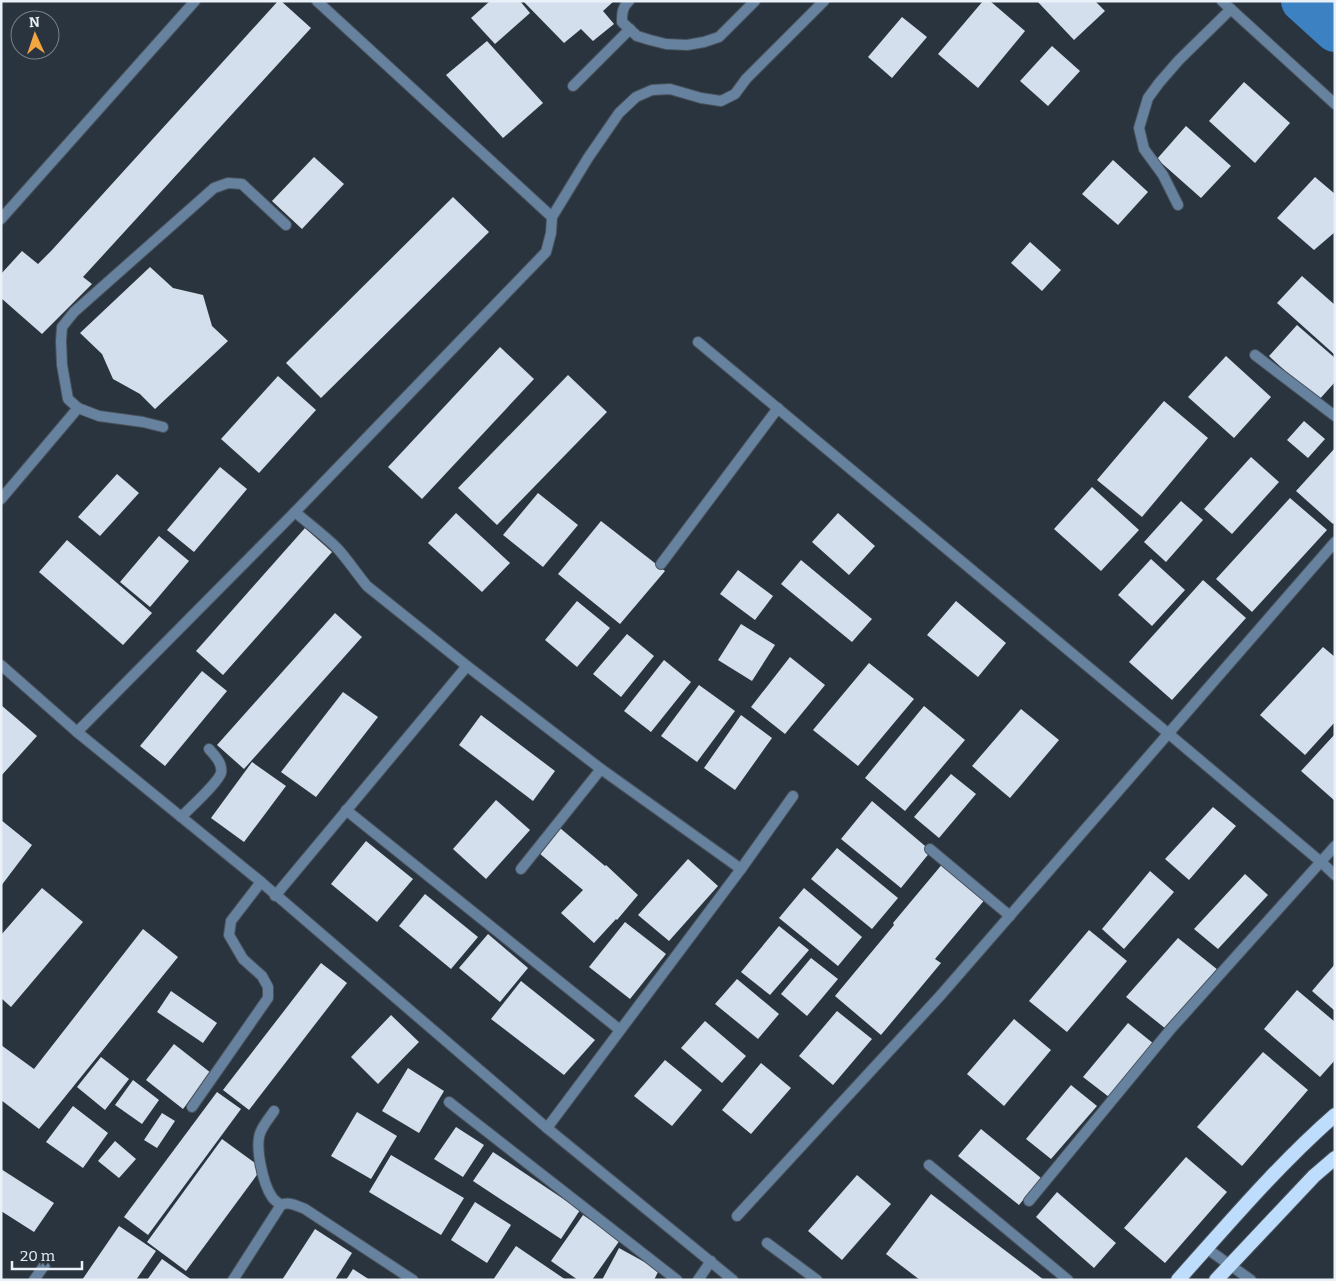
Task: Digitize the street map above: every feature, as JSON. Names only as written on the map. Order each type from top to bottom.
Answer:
[{"type":"highway","points":[[1178,1280],[1254,1194],[1335,1115]]},
{"type":"highway","points":[[1216,1280],[1314,1176],[1335,1158]]},
{"type":"street","points":[[1,219],[195,1]]},
{"type":"street","points":[[317,1],[552,217]]},
{"type":"street","points":[[629,1],[625,4],[622,22],[637,36],[666,44],[704,42],[719,37],[755,1]]},
{"type":"street","points":[[77,732],[295,512],[546,252],[551,233],[552,217],[619,112],[636,97],[652,90],[670,89],[701,98],[721,101],[735,94],[746,79],[824,1]]},
{"type":"street","points":[[1222,1],[1335,104]]},
{"type":"street","points":[[1178,205],[1163,175],[1144,149],[1139,128],[1148,98],[1179,60],[1230,9]]},
{"type":"street","points":[[573,86],[630,28]]},
{"type":"street","points":[[163,427],[144,422],[99,416],[78,408],[68,398],[62,365],[62,327],[74,312],[214,188],[228,183],[242,184],[286,225]]},
{"type":"street","points":[[698,342],[1169,734],[1335,875]]},
{"type":"street","points":[[1255,355],[1335,416]]},
{"type":"street","points":[[1,499],[78,408]]},
{"type":"street","points":[[661,564],[778,408]]},
{"type":"street","points":[[295,512],[348,560],[354,571],[367,586],[601,769],[740,869]]},
{"type":"street","points":[[737,1216],[940,996],[1335,542]]},
{"type":"street","points":[[1,665],[77,732],[261,882],[547,1128],[733,1280]]},
{"type":"street","points":[[275,896],[468,666]]},
{"type":"street","points":[[181,817],[210,789],[221,773],[218,759],[209,749]]},
{"type":"street","points":[[521,869],[601,769]]},
{"type":"street","points":[[547,1128],[793,796]]},
{"type":"street","points":[[346,810],[620,1030]]},
{"type":"street","points":[[1029,1201],[1170,1030],[1335,846]]},
{"type":"street","points":[[930,849],[1010,916]]},
{"type":"street","points":[[192,1107],[268,998],[268,987],[262,976],[243,959],[229,935],[231,921],[261,882]]},
{"type":"street","points":[[449,1102],[676,1280]]},
{"type":"street","points":[[274,1111],[260,1131],[259,1157],[266,1184],[272,1197],[280,1205]]},
{"type":"street","points":[[929,1165],[1068,1280]]},
{"type":"street","points":[[234,1280],[280,1205],[285,1203],[305,1209],[409,1279]]},
{"type":"street","points":[[767,1243],[818,1280]]},
{"type":"street","points":[[1206,1248],[1251,1280]]},
{"type":"street","points":[[698,1280],[711,1261]]},
{"type":"street","points":[[34,1280],[46,1263]]},
{"type":"building","points":[[278,1],[281,1],[311,28],[83,277],[92,284],[42,334],[1,298],[1,274],[22,251],[38,264]]},
{"type":"building","points":[[490,1],[520,1],[530,13],[495,44],[471,18]]},
{"type":"building","points":[[523,1],[614,1],[603,11],[614,24],[593,41],[581,29],[564,43]]},
{"type":"building","points":[[983,1],[990,1],[1025,31],[978,88],[938,54]]},
{"type":"building","points":[[1037,1],[1095,1],[1105,11],[1074,40]]},
{"type":"building","points":[[902,17],[927,37],[892,78],[868,57]]},
{"type":"building","points":[[487,41],[543,103],[503,138],[446,75]]},
{"type":"building","points":[[1052,46],[1080,71],[1048,106],[1020,81]]},
{"type":"building","points":[[1244,82],[1290,123],[1255,163],[1209,121]]},
{"type":"building","points":[[1186,126],[1231,166],[1201,198],[1157,159]]},
{"type":"building","points":[[314,157],[344,184],[302,229],[272,201]]},
{"type":"building","points":[[1113,160],[1148,192],[1118,225],[1082,194]]},
{"type":"building","points":[[1315,177],[1335,194],[1335,232],[1314,250],[1277,218]]},
{"type":"building","points":[[453,197],[489,232],[321,398],[286,363]]},
{"type":"building","points":[[1030,242],[1061,270],[1042,291],[1011,263]]},
{"type":"building","points":[[150,267],[173,288],[203,295],[212,326],[228,341],[155,409],[140,394],[113,379],[102,354],[80,333]]},
{"type":"building","points":[[1302,276],[1335,305],[1335,355],[1277,303]]},
{"type":"building","points":[[1297,325],[1335,358],[1335,382],[1318,401],[1269,356]]},
{"type":"building","points":[[500,347],[534,379],[422,499],[388,467]]},
{"type":"building","points":[[1226,356],[1271,397],[1234,438],[1188,397]]},
{"type":"building","points":[[568,375],[607,412],[497,525],[458,488]]},
{"type":"building","points":[[278,376],[316,410],[259,473],[221,439]]},
{"type":"building","points":[[1164,401],[1208,438],[1142,517],[1097,480]]},
{"type":"building","points":[[1304,421],[1325,439],[1308,458],[1287,440]]},
{"type":"building","points":[[1335,448],[1335,522],[1333,524],[1296,491]]},
{"type":"building","points":[[1251,457],[1279,482],[1232,534],[1204,509]]},
{"type":"building","points":[[220,467],[247,489],[194,552],[167,530]]},
{"type":"building","points":[[117,474],[139,493],[100,536],[78,517]]},
{"type":"building","points":[[1092,487],[1139,530],[1101,571],[1054,529]]},
{"type":"building","points":[[538,493],[578,525],[543,567],[503,535]]},
{"type":"building","points":[[1290,498],[1327,530],[1252,612],[1216,579]]},
{"type":"building","points":[[1181,501],[1203,520],[1166,562],[1144,542]]},
{"type":"building","points":[[456,513],[510,563],[482,592],[428,543]]},
{"type":"building","points":[[838,513],[875,546],[849,575],[812,542]]},
{"type":"building","points":[[601,521],[665,571],[620,624],[558,574]]},
{"type":"building","points":[[305,528],[332,552],[223,675],[196,651]]},
{"type":"building","points":[[159,536],[189,561],[150,607],[120,582]]},
{"type":"building","points":[[67,540],[152,613],[123,645],[39,572]]},
{"type":"building","points":[[1151,559],[1185,590],[1152,626],[1118,595]]},
{"type":"building","points":[[801,560],[872,619],[852,642],[781,584]]},
{"type":"building","points":[[738,570],[773,596],[755,620],[720,594]]},
{"type":"building","points":[[1203,580],[1246,618],[1172,700],[1129,662]]},
{"type":"building","points":[[577,601],[610,628],[577,667],[545,640]]},
{"type":"building","points":[[956,601],[1006,643],[978,677],[927,635]]},
{"type":"building","points":[[335,613],[362,637],[244,769],[217,745]]},
{"type":"building","points":[[741,624],[775,645],[752,681],[718,660]]},
{"type":"building","points":[[627,634],[654,656],[621,697],[593,674]]},
{"type":"building","points":[[1323,647],[1335,657],[1335,722],[1305,755],[1260,715]]},
{"type":"building","points":[[790,657],[825,685],[785,734],[751,707]]},
{"type":"building","points":[[664,660],[691,682],[651,732],[624,711]]},
{"type":"building","points":[[869,663],[914,699],[858,766],[813,730]]},
{"type":"building","points":[[202,671],[227,691],[165,766],[140,746]]},
{"type":"building","points":[[699,685],[735,711],[697,762],[661,736]]},
{"type":"building","points":[[343,692],[378,717],[316,797],[281,772]]},
{"type":"building","points":[[1,705],[37,736],[1,776]]},
{"type":"building","points":[[924,706],[965,740],[905,811],[865,778]]},
{"type":"building","points":[[1021,709],[1059,740],[1010,798],[972,766]]},
{"type":"building","points":[[481,715],[555,771],[533,801],[459,745]]},
{"type":"building","points":[[741,715],[772,738],[735,790],[704,768]]},
{"type":"building","points":[[1335,734],[1335,801],[1301,771]]},
{"type":"building","points":[[252,762],[286,786],[244,842],[211,818]]},
{"type":"building","points":[[951,774],[976,794],[939,838],[914,817]]},
{"type":"building","points":[[496,800],[530,830],[486,879],[453,849]]},
{"type":"building","points":[[872,801],[931,851],[901,888],[841,839]]},
{"type":"building","points":[[1213,807],[1236,826],[1189,880],[1165,859]]},
{"type":"building","points":[[1,820],[32,845],[1,886]]},
{"type":"building","points":[[560,828],[606,865],[638,895],[594,943],[561,913],[583,890],[539,853]]},
{"type":"building","points":[[366,841],[413,879],[377,922],[331,884]]},
{"type":"building","points":[[837,848],[898,898],[872,929],[811,879]]},
{"type":"building","points":[[688,859],[718,886],[669,941],[638,915]]},
{"type":"building","points":[[944,862],[987,897],[935,959],[941,963],[881,1035],[835,996]]},
{"type":"building","points":[[1150,871],[1174,892],[1124,949],[1102,929]]},
{"type":"building","points":[[1245,874],[1268,895],[1218,949],[1194,929]]},
{"type":"building","points":[[42,888],[83,922],[11,1007],[1,998],[1,935]]},
{"type":"building","points":[[804,888],[862,937],[838,966],[779,918]]},
{"type":"building","points":[[425,894],[478,937],[451,969],[399,926]]},
{"type":"building","points":[[625,922],[666,954],[630,999],[589,967]]},
{"type":"building","points":[[779,926],[809,950],[770,995],[741,972]]},
{"type":"building","points":[[143,929],[178,957],[39,1129],[1,1100],[1,1045],[34,1069]]},
{"type":"building","points":[[1089,930],[1127,961],[1067,1032],[1029,1001]]},
{"type":"building","points":[[488,934],[528,968],[500,1002],[459,968]]},
{"type":"building","points":[[1178,938],[1218,970],[1166,1029],[1126,997]]},
{"type":"building","points":[[811,958],[838,979],[807,1016],[781,994]]},
{"type":"building","points":[[321,963],[347,983],[249,1110],[223,1090]]},
{"type":"building","points":[[1335,964],[1335,1011],[1312,991]]},
{"type":"building","points":[[737,979],[779,1014],[758,1039],[715,1004]]},
{"type":"building","points":[[521,981],[595,1040],[564,1075],[491,1019]]},
{"type":"building","points":[[1297,990],[1335,1022],[1335,1060],[1320,1077],[1264,1029]]},
{"type":"building","points":[[171,991],[217,1023],[203,1043],[157,1012]]},
{"type":"building","points":[[837,1011],[872,1039],[833,1085],[799,1056]]},
{"type":"building","points":[[391,1015],[419,1042],[378,1084],[351,1057]]},
{"type":"building","points":[[1014,1019],[1051,1050],[1004,1106],[967,1074]]},
{"type":"building","points":[[705,1021],[746,1056],[722,1083],[681,1048]]},
{"type":"building","points":[[1128,1023],[1154,1044],[1109,1097],[1083,1077]]},
{"type":"building","points":[[174,1044],[211,1073],[183,1109],[146,1080]]},
{"type":"building","points":[[1263,1052],[1308,1090],[1242,1166],[1197,1127]]},
{"type":"building","points":[[101,1057],[129,1079],[105,1110],[77,1087]]},
{"type":"building","points":[[665,1060],[702,1090],[672,1126],[634,1096]]},
{"type":"building","points":[[761,1063],[791,1088],[751,1134],[722,1110]]},
{"type":"building","points":[[408,1068],[444,1091],[419,1133],[382,1111]]},
{"type":"building","points":[[133,1080],[159,1100],[142,1124],[115,1105]]},
{"type":"building","points":[[1071,1085],[1097,1106],[1051,1159],[1026,1139]]},
{"type":"building","points":[[217,1092],[241,1109],[148,1235],[124,1217]]},
{"type":"building","points":[[73,1106],[108,1133],[83,1168],[46,1142]]},
{"type":"building","points":[[357,1112],[397,1136],[371,1179],[331,1156]]},
{"type":"building","points":[[162,1113],[175,1121],[157,1148],[144,1140]]},
{"type":"building","points":[[456,1127],[484,1145],[463,1177],[434,1159]]},
{"type":"building","points":[[981,1129],[1041,1178],[1019,1205],[958,1156]]},
{"type":"building","points":[[222,1139],[262,1168],[186,1271],[147,1242]]},
{"type":"building","points":[[115,1141],[136,1159],[119,1178],[98,1161]]},
{"type":"building","points":[[493,1152],[580,1210],[561,1239],[473,1181]]},
{"type":"building","points":[[391,1155],[464,1198],[441,1235],[369,1192]]},
{"type":"building","points":[[1186,1157],[1227,1192],[1165,1263],[1124,1228]]},
{"type":"building","points":[[1,1169],[54,1203],[34,1232],[1,1211]]},
{"type":"building","points":[[857,1175],[891,1204],[842,1260],[808,1231]]},
{"type":"building","points":[[1057,1192],[1116,1243],[1094,1268],[1036,1217]]},
{"type":"building","points":[[931,1194],[1044,1280],[920,1280],[886,1254]]},
{"type":"building","points":[[475,1202],[511,1225],[487,1263],[451,1240]]},
{"type":"building","points":[[583,1215],[620,1240],[592,1280],[578,1280],[551,1261]]},
{"type":"building","points":[[119,1226],[156,1251],[136,1280],[82,1280]]},
{"type":"building","points":[[315,1229],[352,1253],[335,1280],[282,1280]]},
{"type":"building","points":[[516,1246],[566,1280],[493,1280]]},
{"type":"building","points":[[619,1248],[659,1270],[654,1280],[602,1280]]},
{"type":"building","points":[[162,1259],[192,1280],[147,1280]]},
{"type":"building","points":[[353,1269],[370,1280],[346,1280]]},
{"type":"waterway","points":[[1302,1],[1335,31]]}]
